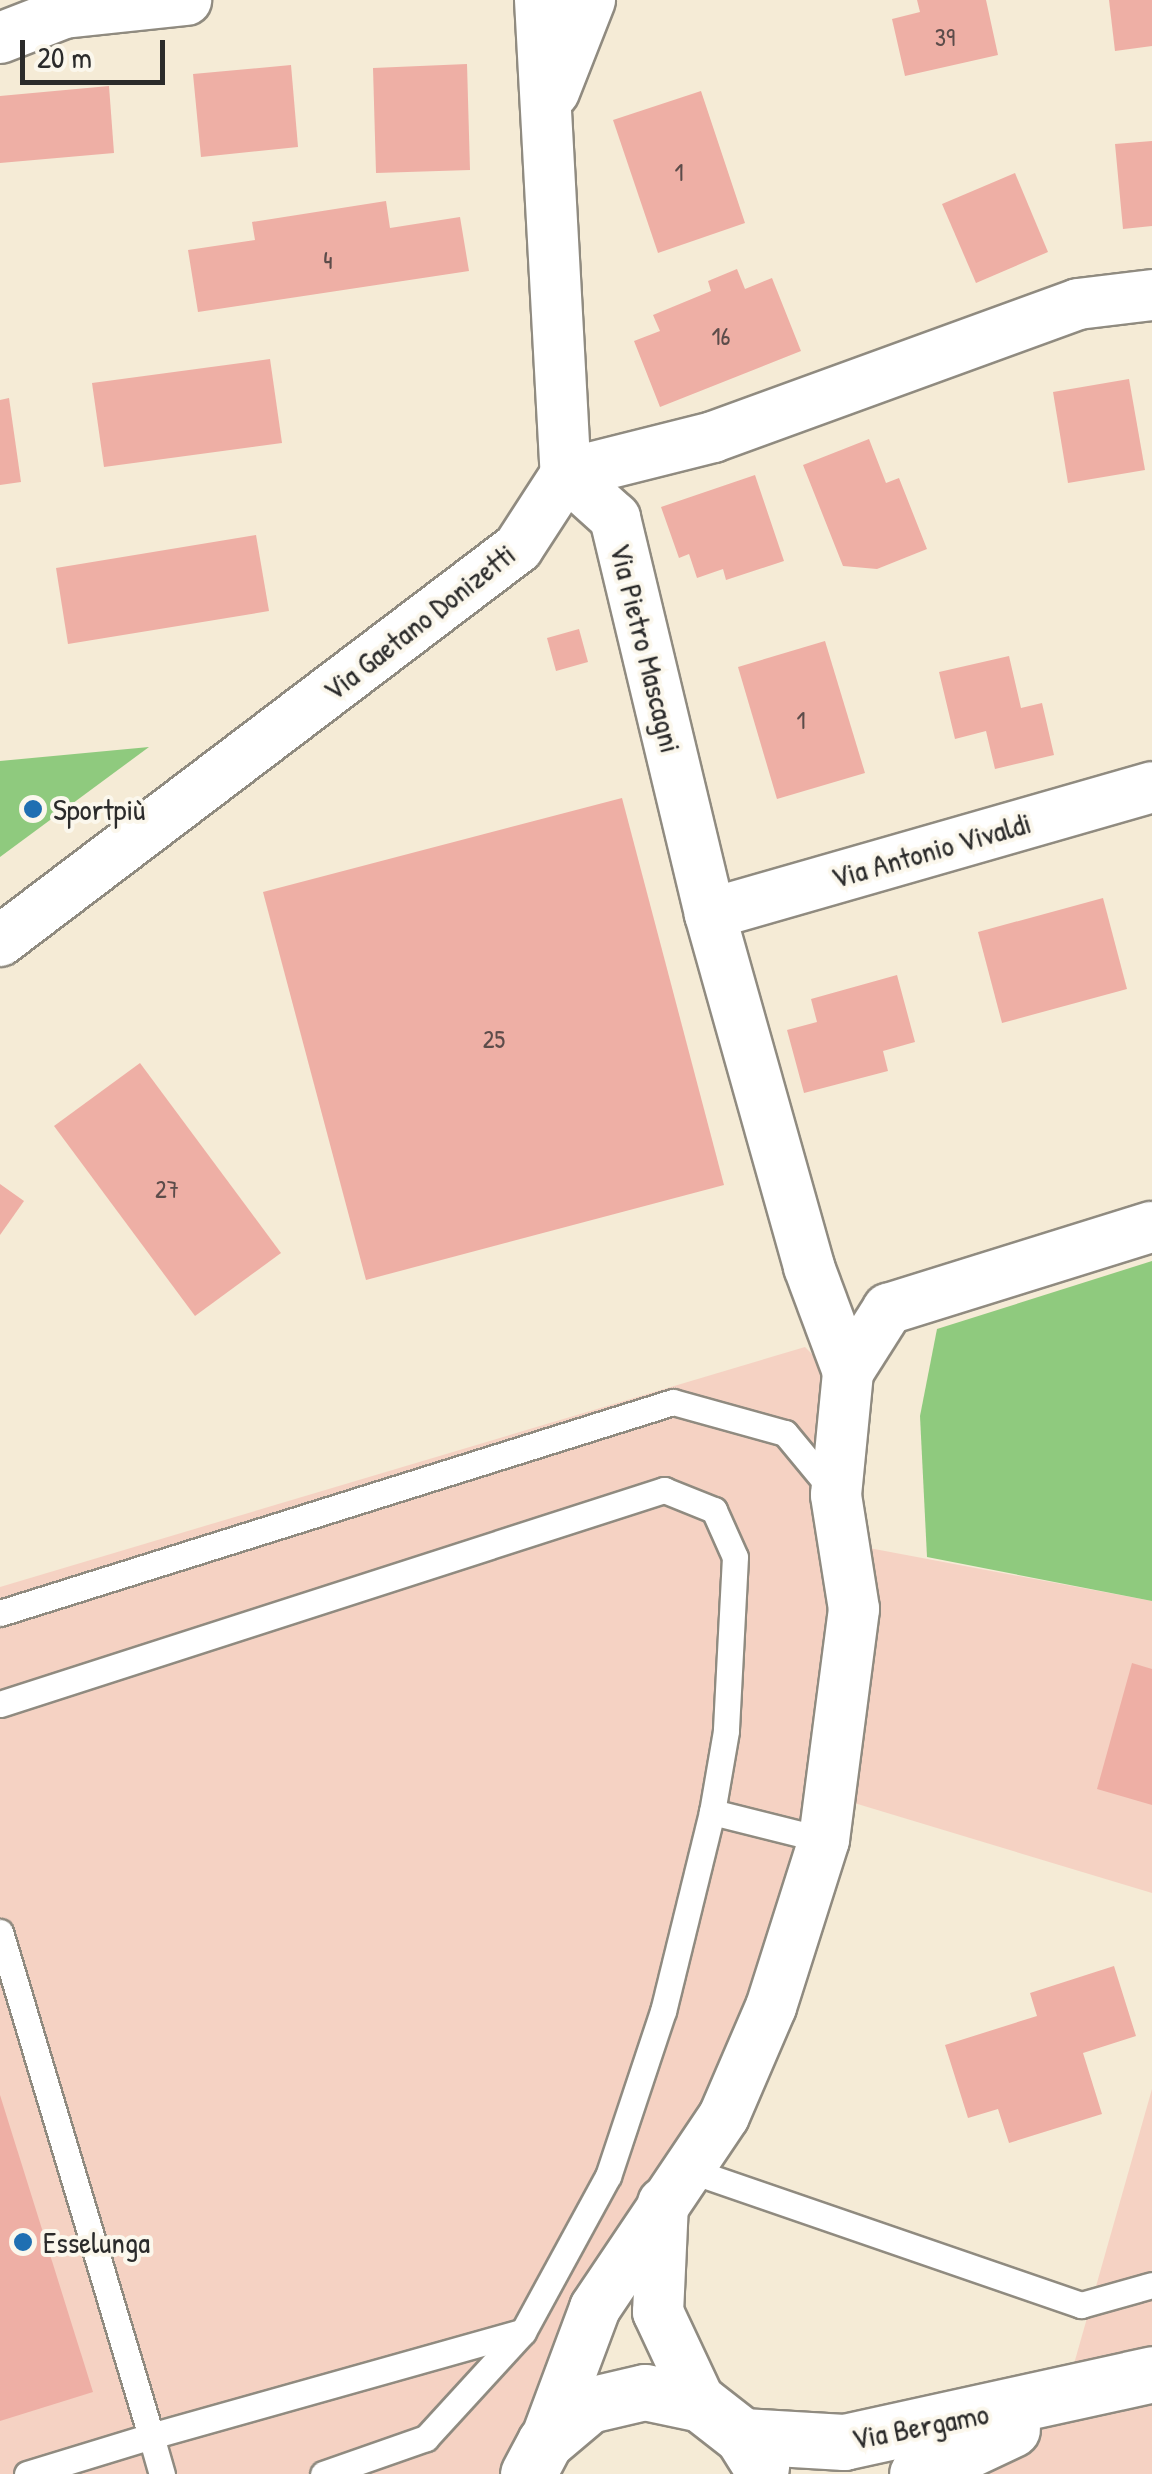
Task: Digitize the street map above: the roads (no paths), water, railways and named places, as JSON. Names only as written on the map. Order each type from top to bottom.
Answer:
[{"type":"main road","name":"Via Bergamo","points":[[536,2458],[589,2405],[646,2392],[735,2438],[844,2442],[1096,2390],[1152,2374]]},
{"type":"main road","name":"Via Bergamo","points":[[917,2474],[1096,2390]]},
{"type":"street","points":[[0,38],[50,7],[186,0]]},
{"type":"street","points":[[550,101],[588,0],[557,5],[541,0],[550,101],[546,161],[566,474],[713,438],[1078,304],[1152,295]]},
{"type":"street","name":"Via Pietro Mascagni","points":[[566,474],[615,518],[710,914],[809,1267],[848,1372]]},
{"type":"street","name":"Via Gaetano Donizetti","points":[[0,941],[518,548],[566,474]]},
{"type":"street","name":"Via Antonio Vivaldi","points":[[710,914],[1152,787]]},
{"type":"street","points":[[536,2458],[595,2308],[724,2116],[771,2007],[824,1840],[854,1609],[836,1495],[848,1372],[888,1310],[1152,1227]]},
{"type":"street","points":[[676,2184],[658,2312],[735,2438]]},
{"type":"lane","points":[[0,1613],[674,1402],[785,1433],[836,1495]]},
{"type":"lane","points":[[0,1704],[664,1490],[714,1510],[735,1557],[726,1731],[712,1812],[663,2010],[608,2176],[523,2332],[426,2438],[324,2474]]},
{"type":"lane","points":[[712,1812],[824,1840]]},
{"type":"lane","points":[[0,1932],[162,2474]]},
{"type":"lane","points":[[676,2184],[1081,2305],[1152,2284]]},
{"type":"lane","points":[[27,2474],[523,2332]]},
{"type":"place","name":"Sportpiù","points":[[33,809]]},
{"type":"place","name":"Esselunga","points":[[23,2242]]}]
